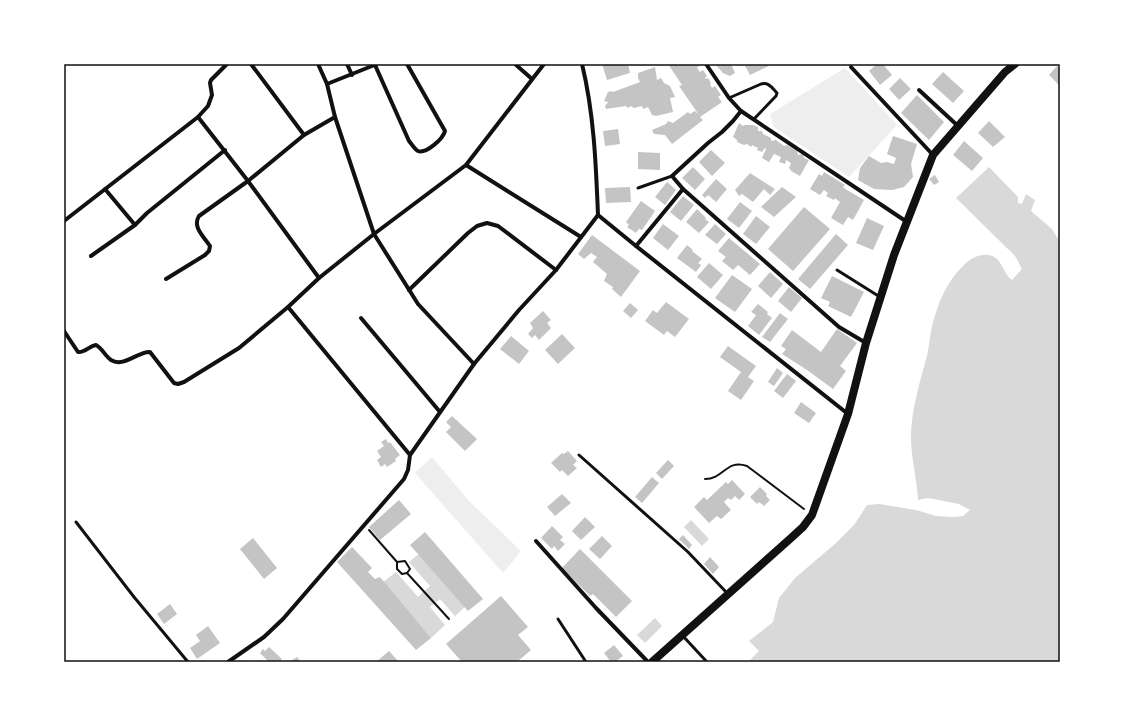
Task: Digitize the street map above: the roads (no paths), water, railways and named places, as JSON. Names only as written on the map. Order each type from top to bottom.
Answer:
[{"type":"main road","points":[[652,662],[803,527],[812,515],[848,414],[866,343],[880,297],[933,155],[1005,72],[1014,64]]},
{"type":"street","points":[[64,221],[198,117],[208,106],[212,95],[210,84],[211,80],[227,64]]},
{"type":"street","points":[[251,64],[304,135]]},
{"type":"street","points":[[318,64],[327,84],[335,117],[374,234],[418,304],[474,364]]},
{"type":"street","points":[[347,64],[352,75]]},
{"type":"street","points":[[327,84],[376,65],[403,128],[415,149],[423,152],[442,139],[445,131],[408,64]]},
{"type":"street","points":[[515,64],[532,79]]},
{"type":"street","points":[[64,331],[78,352],[96,345],[109,359],[115,362],[131,359],[145,352],[150,352],[174,383],[178,384],[184,382],[239,348],[288,307],[319,278],[374,234],[466,165],[544,64]]},
{"type":"street","points":[[228,662],[264,637],[284,619],[404,479],[408,470],[410,455],[474,364],[519,310],[556,270],[598,215],[593,129],[582,64]]},
{"type":"street","points":[[706,64],[729,98],[741,111],[907,222]]},
{"type":"street","points":[[851,67],[933,155]]},
{"type":"street","points":[[919,90],[958,127]]},
{"type":"street","points":[[741,111],[722,132],[672,176],[683,189],[839,327],[866,343]]},
{"type":"street","points":[[198,117],[225,150],[319,278]]},
{"type":"street","points":[[166,279],[209,251],[210,246],[196,227],[196,220],[199,216],[248,181],[304,135],[335,117]]},
{"type":"street","points":[[91,256],[135,225],[147,213],[225,150]]},
{"type":"street","points":[[466,165],[581,237]]},
{"type":"street","points":[[105,189],[135,225]]},
{"type":"street","points":[[636,246],[683,189]]},
{"type":"street","points":[[598,215],[848,414]]},
{"type":"street","points":[[409,290],[468,233],[482,223],[498,226],[556,270]]},
{"type":"street","points":[[288,307],[410,455]]},
{"type":"street","points":[[361,318],[440,412]]},
{"type":"street","points":[[536,541],[596,608],[648,662]]},
{"type":"lane","points":[[729,98],[764,83],[769,85],[777,93],[776,96],[754,119]]},
{"type":"lane","points":[[638,188],[672,176]]},
{"type":"lane","points":[[837,270],[880,297]]},
{"type":"lane","points":[[579,455],[688,552],[729,594]]},
{"type":"lane","points":[[76,522],[134,597],[188,662]]},
{"type":"lane","points":[[558,619],[586,662]]},
{"type":"lane","points":[[682,635],[707,662]]}]
